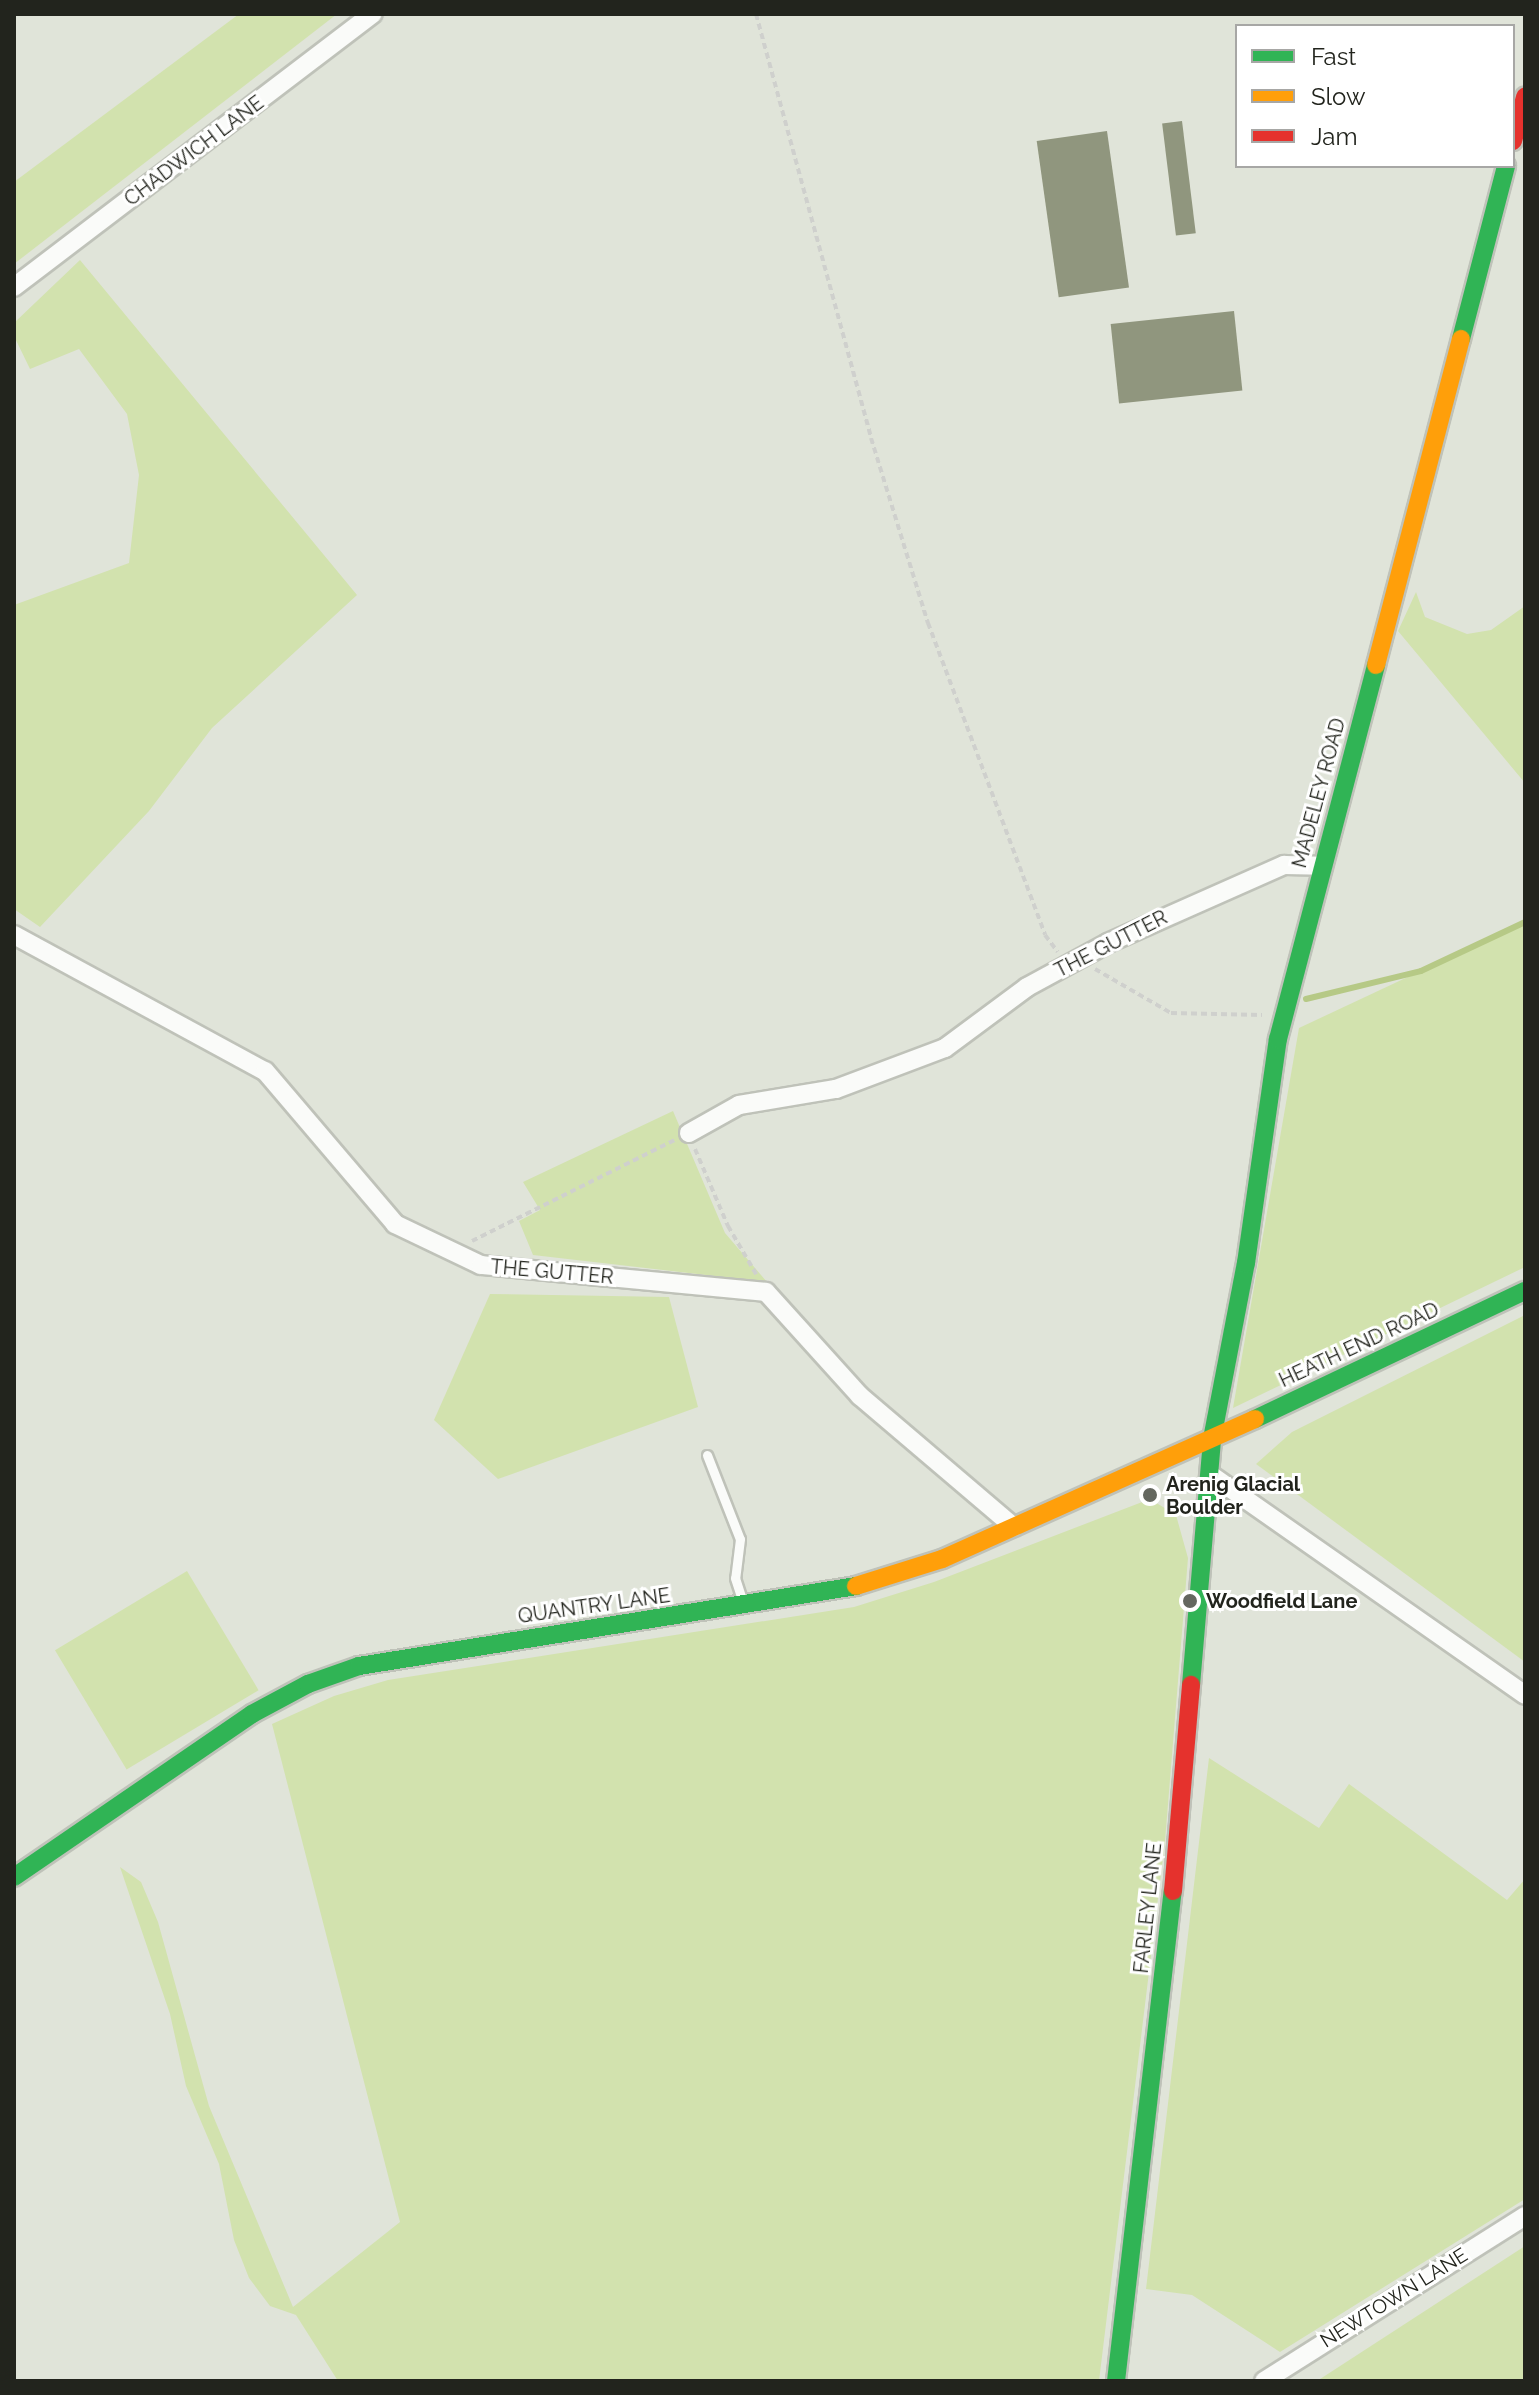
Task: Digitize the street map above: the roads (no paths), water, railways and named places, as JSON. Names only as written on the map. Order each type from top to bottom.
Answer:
[{"type":"street","name":"CHADWICH LANE","points":[[14,287],[373,14]]},
{"type":"street","points":[[1515,134],[1525,97]]},
{"type":"street","name":"MADELEY ROAD","points":[[1212,1439],[1285,1013],[1505,168]]},
{"type":"street","name":"THE GUTTER","points":[[689,1133],[739,1105],[836,1089],[945,1048],[1027,987],[1079,960],[1284,865],[1323,866]]},
{"type":"street","name":"THE GUTTER","points":[[14,935],[265,1071],[395,1224],[481,1265],[766,1292],[860,1396],[1014,1527]]},
{"type":"street","name":"HEATH END ROAD","points":[[1212,1439],[1525,1291]]},
{"type":"street","name":"FARLEY LANE","points":[[1116,2381],[1172,1904],[1212,1439]]},
{"type":"street","name":"QUANTRY LANE","points":[[14,1877],[252,1714],[308,1684],[374,1663],[743,1607],[872,1584],[1014,1527],[1212,1439]]},
{"type":"street","points":[[1211,1475],[1525,1695]]},
{"type":"street","name":"NEWTOWN LANE","points":[[1264,2381],[1525,2216]]},
{"type":"lane","points":[[707,1455],[740,1539],[735,1578],[743,1607]]},
{"type":"waterway","points":[[1306,999],[1421,971],[1525,922]]},
{"type":"place","name":"Arenig Glacial Boulder","points":[[1150,1495]]},
{"type":"place","name":"Woodfield Lane","points":[[1190,1601]]}]
